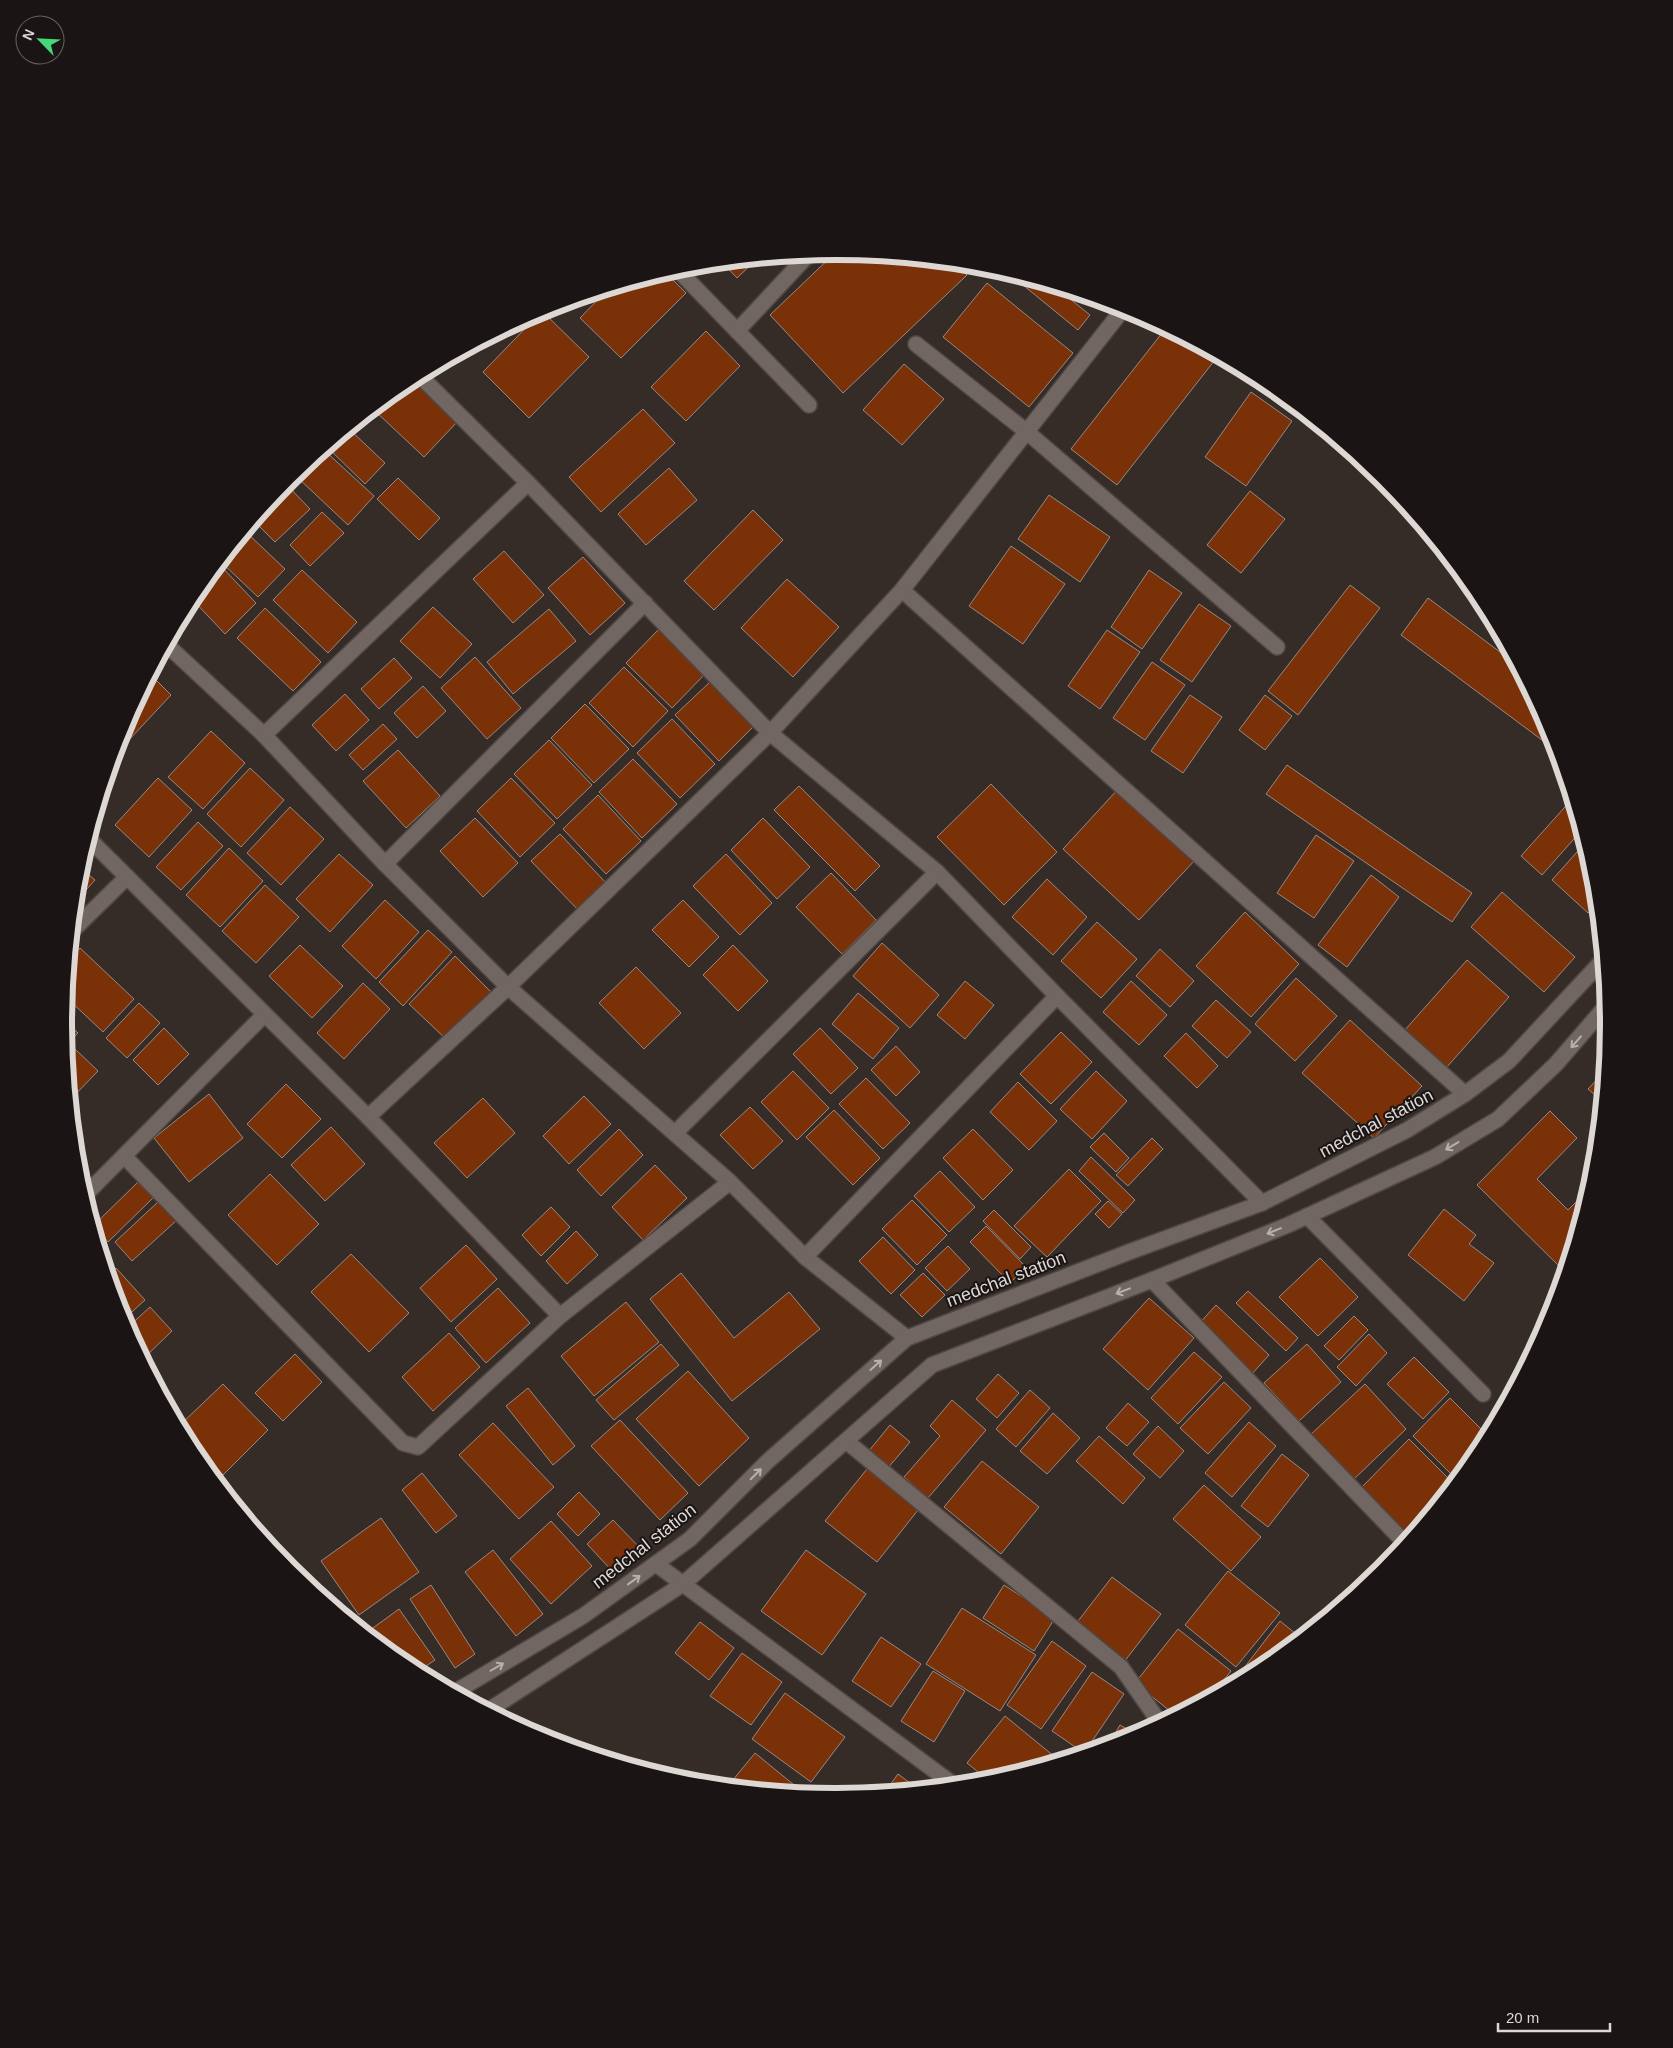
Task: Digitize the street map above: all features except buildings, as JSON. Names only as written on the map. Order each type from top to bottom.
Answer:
[{"type":"street","points":[[737,331],[802,261]]},
{"type":"street","points":[[684,276],[809,406]]},
{"type":"street","points":[[368,1117],[508,988],[770,733],[902,590],[1119,314]]},
{"type":"street","points":[[916,344],[1027,432],[1277,647]]},
{"type":"street","points":[[425,381],[528,483],[770,733],[936,872],[1262,1203]]},
{"type":"street","points":[[264,735],[528,483]]},
{"type":"street","points":[[902,590],[1465,1094]]},
{"type":"street","points":[[385,864],[645,604]]},
{"type":"street","points":[[171,649],[264,735],[385,864],[508,988],[730,1182],[806,1257],[907,1338]]},
{"type":"street","points":[[94,844],[368,1117],[560,1316]]},
{"type":"street","points":[[675,1133],[936,872]]},
{"type":"street","points":[[79,924],[127,877]]},
{"type":"street","name":"medchal station","points":[[460,1689],[583,1616],[690,1539],[768,1461],[907,1338],[1262,1203],[1407,1130],[1465,1094],[1509,1061],[1598,965]]},
{"type":"street","points":[[806,1257],[1057,996]]},
{"type":"street","points":[[494,1706],[683,1584],[932,1365],[1152,1280],[1307,1216],[1435,1157],[1498,1119],[1556,1064],[1600,1013]]},
{"type":"street","points":[[91,1189],[264,1015]]},
{"type":"street","points":[[124,1156],[403,1443],[418,1447],[560,1316],[730,1182]]},
{"type":"street","points":[[1307,1216],[1482,1394]]},
{"type":"street","points":[[1152,1280],[1401,1538]]},
{"type":"street","points":[[846,1441],[1121,1667],[1156,1717]]},
{"type":"street","points":[[656,1564],[946,1779]]}]
